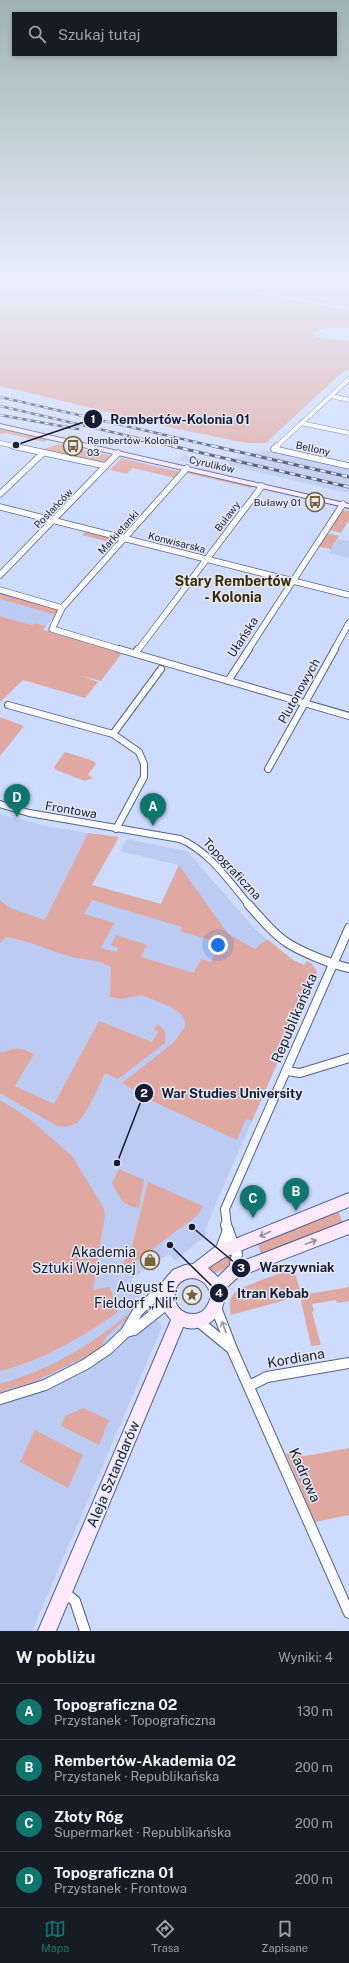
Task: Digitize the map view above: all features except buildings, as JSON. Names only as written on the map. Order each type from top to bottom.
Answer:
[{"type":"street","points":[[301,423],[349,379]]},
{"type":"street","points":[[331,396],[349,400]]},
{"type":"street","points":[[301,423],[349,434]]},
{"type":"street","name":"Bellony","points":[[301,423],[274,449],[349,466]]},
{"type":"street","name":"Cyrulików","points":[[0,426],[346,505]]},
{"type":"street","points":[[0,443],[106,466]]},
{"type":"street","points":[[0,494],[43,453]]},
{"type":"street","name":"Posłańców","points":[[0,575],[118,453]]},
{"type":"street","name":"Markietanki","points":[[135,653],[52,629],[62,608],[187,468]]},
{"type":"street","name":"Buławy","points":[[135,653],[262,486]]},
{"type":"street","name":"Ułańska","points":[[228,681],[293,581],[346,505]]},
{"type":"street","name":"Konwisarska","points":[[0,507],[349,595]]},
{"type":"street","points":[[0,590],[62,608]]},
{"type":"street","name":"Plutonowych","points":[[268,769],[349,623]]},
{"type":"street","points":[[135,653],[349,716]]},
{"type":"street","points":[[114,734],[161,669]]},
{"type":"street","points":[[8,704],[114,734],[139,752],[145,770],[144,778],[116,829]]},
{"type":"street","name":"Frontowa","points":[[0,804],[29,813],[116,829]]},
{"type":"street","name":"Topograficzna","points":[[116,829],[180,840],[199,848],[281,938],[294,948],[333,964],[349,968]]},
{"type":"street","name":"Republikańska","points":[[233,1272],[238,1259],[235,1246],[224,1217],[226,1208],[349,928]]},
{"type":"street","points":[[287,1070],[300,1073],[349,1058]]},
{"type":"street","points":[[0,1399],[45,1385],[72,1372],[101,1355],[126,1332],[129,1324],[139,1312],[182,1272],[196,1270],[220,1252],[349,1200]]},
{"type":"street","points":[[216,1288],[233,1272],[349,1227]]},
{"type":"street","name":"Republikańska","points":[[220,1252],[228,1230]]},
{"type":"street","points":[[171,1282],[167,1296],[168,1303],[174,1314],[186,1321],[198,1321],[208,1316],[215,1305],[217,1296],[216,1288],[208,1276],[196,1270]]},
{"type":"street","points":[[126,1332],[134,1330],[168,1303]]},
{"type":"street","name":"Kadrowa","points":[[215,1305],[232,1349],[349,1612]]},
{"type":"street","name":"Aleja Sztandarów","points":[[47,1631],[179,1318]]},
{"type":"street","name":"Kadrowa","points":[[198,1321],[232,1349]]},
{"type":"street","name":"Kordiana","points":[[249,1386],[267,1377],[349,1363]]},
{"type":"street","points":[[64,1592],[75,1601],[85,1631]]},
{"type":"shaded area","points":[[0,361],[349,361],[349,370],[346,370],[337,377],[266,443],[246,443],[178,429],[0,386]]},
{"type":"shaded area","points":[[0,429],[45,438],[47,440],[43,442],[6,433],[0,434]]},
{"type":"shaded area","points":[[59,444],[112,456],[105,463],[41,450]]},
{"type":"shaded area","points":[[269,451],[349,468],[349,493],[231,466],[224,465],[219,470],[179,460],[184,455],[225,463],[254,452]]},
{"type":"shaded area","points":[[121,458],[180,472],[175,478],[133,468],[127,474],[110,470]]},
{"type":"shaded area","points":[[190,471],[253,485],[251,488],[186,473]]},
{"type":"shaded area","points":[[341,510],[349,511],[349,520],[341,533],[329,530]]},
{"type":"shaded area","points":[[86,531],[118,539],[119,541],[107,554],[105,553],[107,550],[103,549],[109,542],[82,535]]},
{"type":"shaded area","points":[[327,533],[339,536],[331,549],[320,547],[319,545]]},
{"type":"shaded area","points":[[338,539],[349,541],[349,558],[329,553]]},
{"type":"shaded area","points":[[0,592],[58,610],[56,615],[0,599]]},
{"type":"shaded area","points":[[0,599],[56,615],[46,626],[36,623],[31,625],[0,616]]},
{"type":"shaded area","points":[[0,616],[31,625],[36,623],[46,626],[43,630],[122,653],[101,681],[83,676],[98,682],[85,698],[23,680],[0,702]]},
{"type":"shaded area","points":[[0,717],[24,726],[0,756]]},
{"type":"shaded area","points":[[65,752],[94,761],[96,764],[88,775],[93,778],[85,781],[56,770],[54,767]]},
{"type":"shaded area","points":[[0,814],[51,827],[88,833],[65,880],[92,885],[161,904],[179,865],[120,851],[127,839],[187,851],[255,929],[267,939],[255,949],[315,977],[213,1210],[205,1231],[208,1233],[175,1261],[169,1254],[131,1279],[162,1327],[32,1631],[0,1631]]},
{"type":"shaded area","points":[[88,833],[119,837],[92,885],[161,904],[179,865],[228,934],[255,949],[267,939],[293,960],[304,965],[307,961],[312,964],[317,972],[252,1121],[246,1119],[237,1140],[152,1101],[144,1103],[137,1092],[122,1083],[173,1043],[185,1027],[185,1021],[182,1015],[173,1008],[142,995],[122,999],[110,997],[111,967],[106,964],[69,956],[14,938],[6,937],[0,943],[0,900],[10,908],[45,920]],"holes":[[[92,900],[182,927],[180,931],[219,943],[211,962],[201,959],[194,973],[141,957],[147,945],[116,935],[111,945],[118,948],[116,952],[101,948],[114,923],[84,914]]]},
{"type":"shaded area","points":[[99,1021],[152,1042],[158,1032],[154,1030],[157,1024],[165,1032],[165,1043],[118,1079],[105,1073],[86,1112],[77,1123],[71,1126],[64,1127],[55,1125],[0,1093],[0,1052],[5,1052],[11,1049],[21,1049],[34,1054],[15,1086],[54,1104]]},
{"type":"shaded area","points":[[0,1100],[26,1116],[72,1156],[104,1209],[105,1215],[93,1290],[110,1287],[118,1312],[62,1347],[32,1361],[0,1371]]},
{"type":"shaded area","points":[[119,1169],[144,1180],[139,1208],[125,1203],[112,1183]]},
{"type":"shaded area","points":[[148,1182],[203,1206],[198,1215],[124,1270],[121,1266],[131,1250]]},
{"type":"shaded area","points":[[338,1211],[343,1223],[261,1254],[257,1242]]},
{"type":"shaded area","points":[[232,1252],[231,1265],[214,1274],[205,1268]]},
{"type":"shaded area","points":[[293,1268],[302,1295],[349,1287],[349,1301],[337,1303],[336,1300],[312,1304],[314,1311],[312,1312],[321,1345],[311,1346],[300,1296],[231,1315],[230,1300],[238,1289]]},
{"type":"shaded area","points":[[127,1315],[128,1317],[106,1337],[101,1347],[87,1356],[36,1381],[0,1392],[0,1384],[35,1372],[67,1356],[113,1327]]},
{"type":"shaded area","points":[[83,1408],[109,1420],[99,1445],[61,1426],[65,1416]]},
{"type":"shaded area","points":[[35,1430],[83,1455],[68,1488],[20,1462]]},
{"type":"shaded area","points":[[349,1448],[349,1515],[315,1522],[286,1454],[298,1450],[300,1455],[305,1456]]},
{"type":"railway","points":[[0,397],[217,447]]},
{"type":"railway","points":[[0,406],[176,447]]},
{"type":"railway","points":[[0,415],[78,429]]},
{"type":"railway","points":[[172,446],[349,487]]},
{"type":"railway","points":[[213,446],[349,477]]},
{"type":"place","name":"Rembertów-Kolonia 01","points":[[16,445]]},
{"type":"place","name":"Rembertów-Kolonia 03","points":[[73,446]]},
{"type":"place","name":"Buławy 01","points":[[315,502]]},
{"type":"place","name":"Topograficzna 01","points":[[17,817]]},
{"type":"place","name":"Topograficzna 02","points":[[153,826]]},
{"type":"place","name":"War Studies University","points":[[117,1163]]},
{"type":"place","name":"Rembertów-Akademia 02","points":[[296,1211]]},
{"type":"place","name":"Złoty Róg","points":[[253,1218]]},
{"type":"place","name":"Warzywniak","points":[[192,1227]]},
{"type":"place","name":"Itran Kebab","points":[[170,1245]]},
{"type":"place","name":"Akademia Sztuki Wojennej","points":[[150,1260]]},
{"type":"place","name":"August E. Fieldorf „Nil”","points":[[192,1295]]},
{"type":"district","name":"Stary Rembertów - Kolonia","points":[[233,590]]}]
